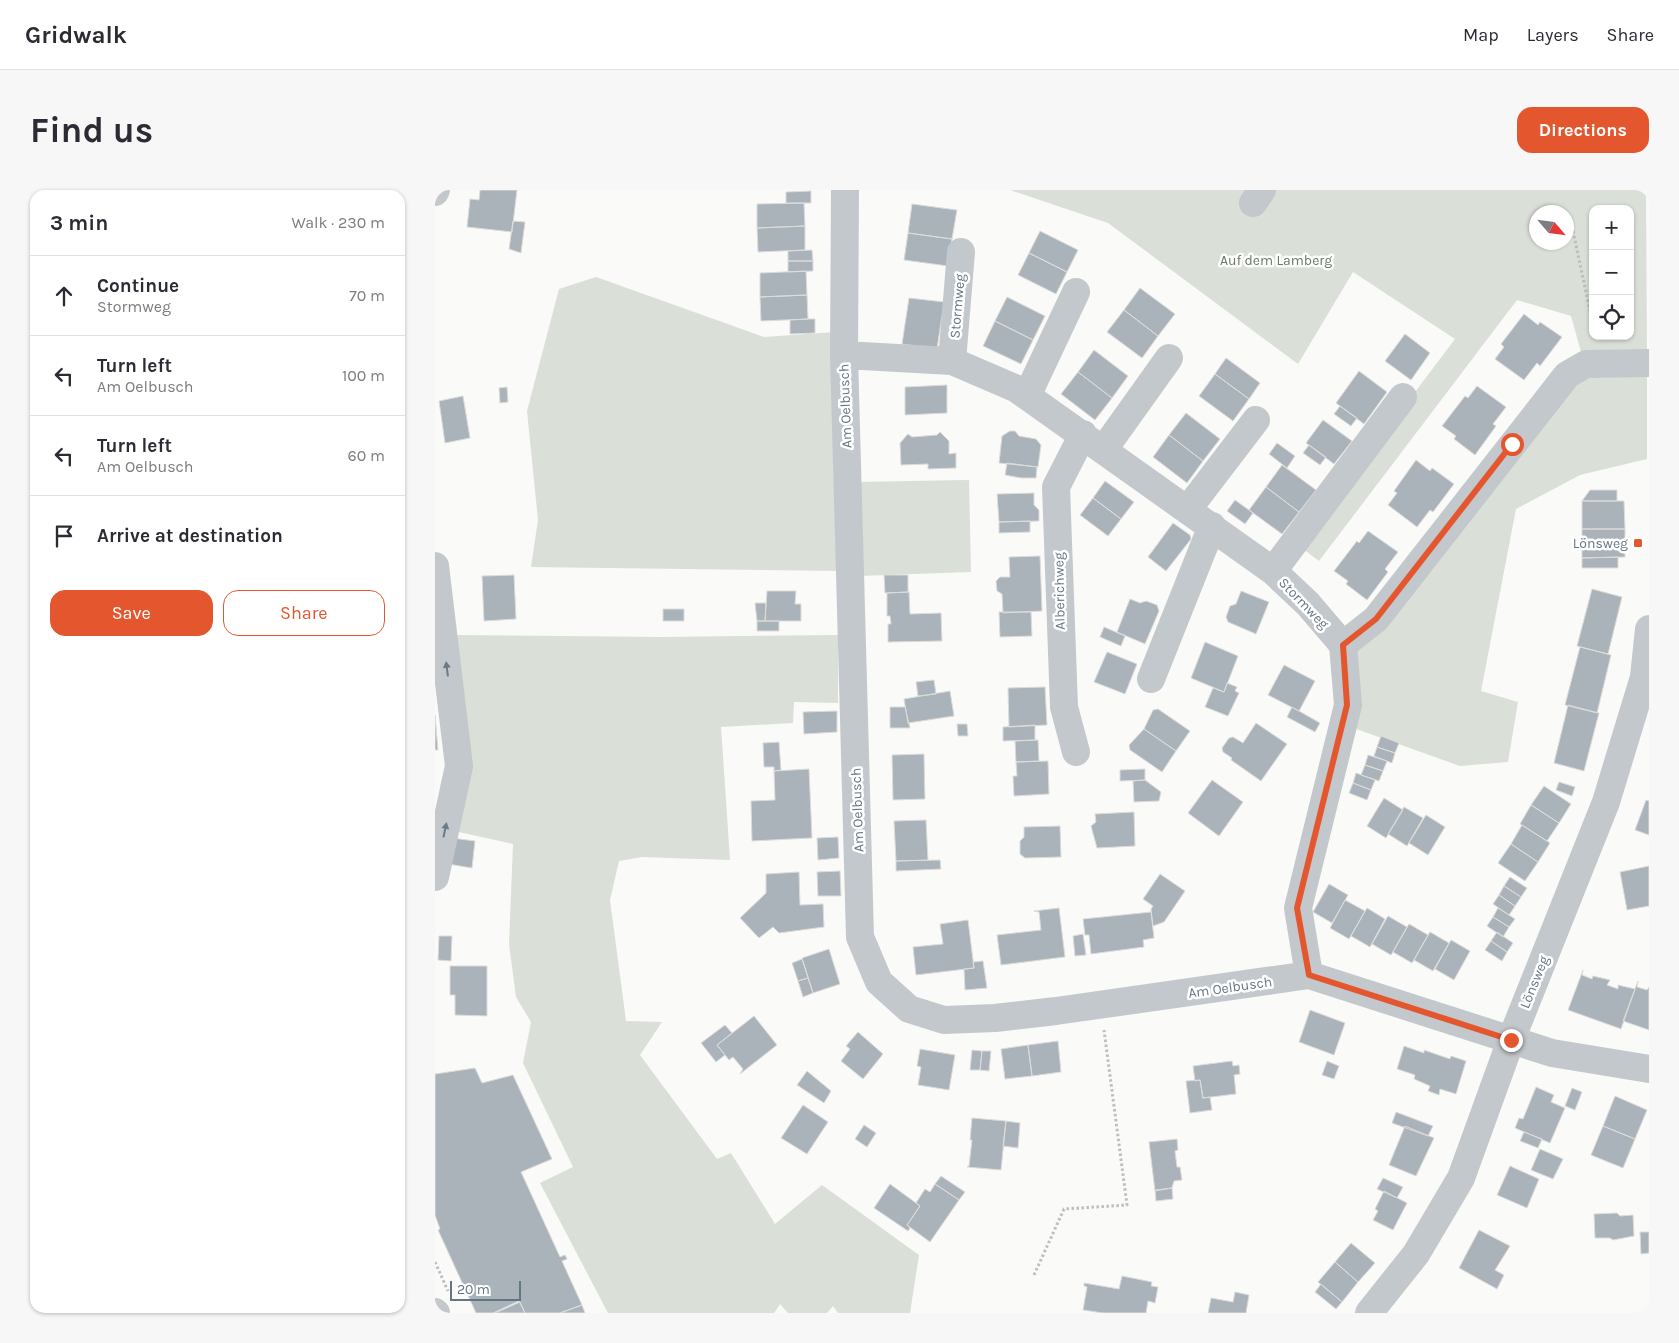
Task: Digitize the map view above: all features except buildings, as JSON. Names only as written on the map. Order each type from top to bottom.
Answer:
[{"type":"street","name":"Am Oelbusch","points":[[845,190],[844,355],[860,937],[879,982],[909,1009],[944,1020],[995,1018],[1101,1005],[1309,975],[1552,1053],[1649,1069]]},
{"type":"street","name":"Stormweg","points":[[952,361],[961,252]]},
{"type":"street","points":[[1027,396],[1076,292]]},
{"type":"street","name":"Stormweg","points":[[844,355],[952,361],[1017,389],[1273,571],[1308,604],[1343,645]]},
{"type":"street","points":[[1093,442],[1169,358]]},
{"type":"street","points":[[1309,975],[1297,908],[1347,705],[1343,645],[1376,619],[1567,375],[1586,364],[1649,363]]},
{"type":"street","name":"Stormweg","points":[[1273,571],[1403,397]]},
{"type":"street","points":[[1188,509],[1256,420]]},
{"type":"street","name":"Alberichweg","points":[[1076,752],[1064,707],[1056,486],[1093,442]]},
{"type":"street","points":[[1151,678],[1212,526]]},
{"type":"street","points":[[435,566],[459,766],[435,878]]},
{"type":"street","name":"Lönsweg","points":[[1369,1313],[1416,1254],[1461,1178],[1511,1040],[1606,802],[1644,677],[1649,629]]},
{"type":"path","points":[[1574,236],[1589,306]]},
{"type":"path","points":[[1034,1274],[1064,1209],[1127,1205],[1101,1005]]},
{"type":"green space","name":"Auf dem Lamberg","points":[[1010,190],[1646,190],[1647,359],[1583,359],[1571,316],[1517,300],[1319,561],[1299,546],[1455,339],[1353,272],[1298,364],[1108,223]]},
{"type":"green space","points":[[596,277],[764,337],[835,332],[844,571],[531,567],[538,520],[527,411],[559,289]]},
{"type":"green space","points":[[1647,370],[1647,459],[1580,475],[1516,509],[1481,691],[1518,702],[1508,762],[1460,766],[1348,726],[1350,648],[1571,380]]},
{"type":"green space","points":[[969,480],[971,572],[857,576],[856,482]]},
{"type":"green space","points":[[453,635],[662,637],[838,635],[838,703],[794,702],[793,723],[721,727],[730,860],[642,857],[619,861],[610,900],[626,1021],[662,1022],[640,1055],[717,1159],[731,1153],[775,1224],[822,1185],[919,1255],[910,1313],[838,1313],[833,1306],[827,1313],[788,1313],[780,1304],[774,1313],[608,1313],[540,1183],[573,1167],[523,1063],[531,1022],[516,997],[509,944],[513,844],[454,831]]},
{"type":"place","name":"Lönsweg","points":[[1638,543]]},
{"type":"route","points":[[1511,1040],[1309,975],[1297,908],[1347,705],[1343,645],[1376,619],[1512,444]]}]
